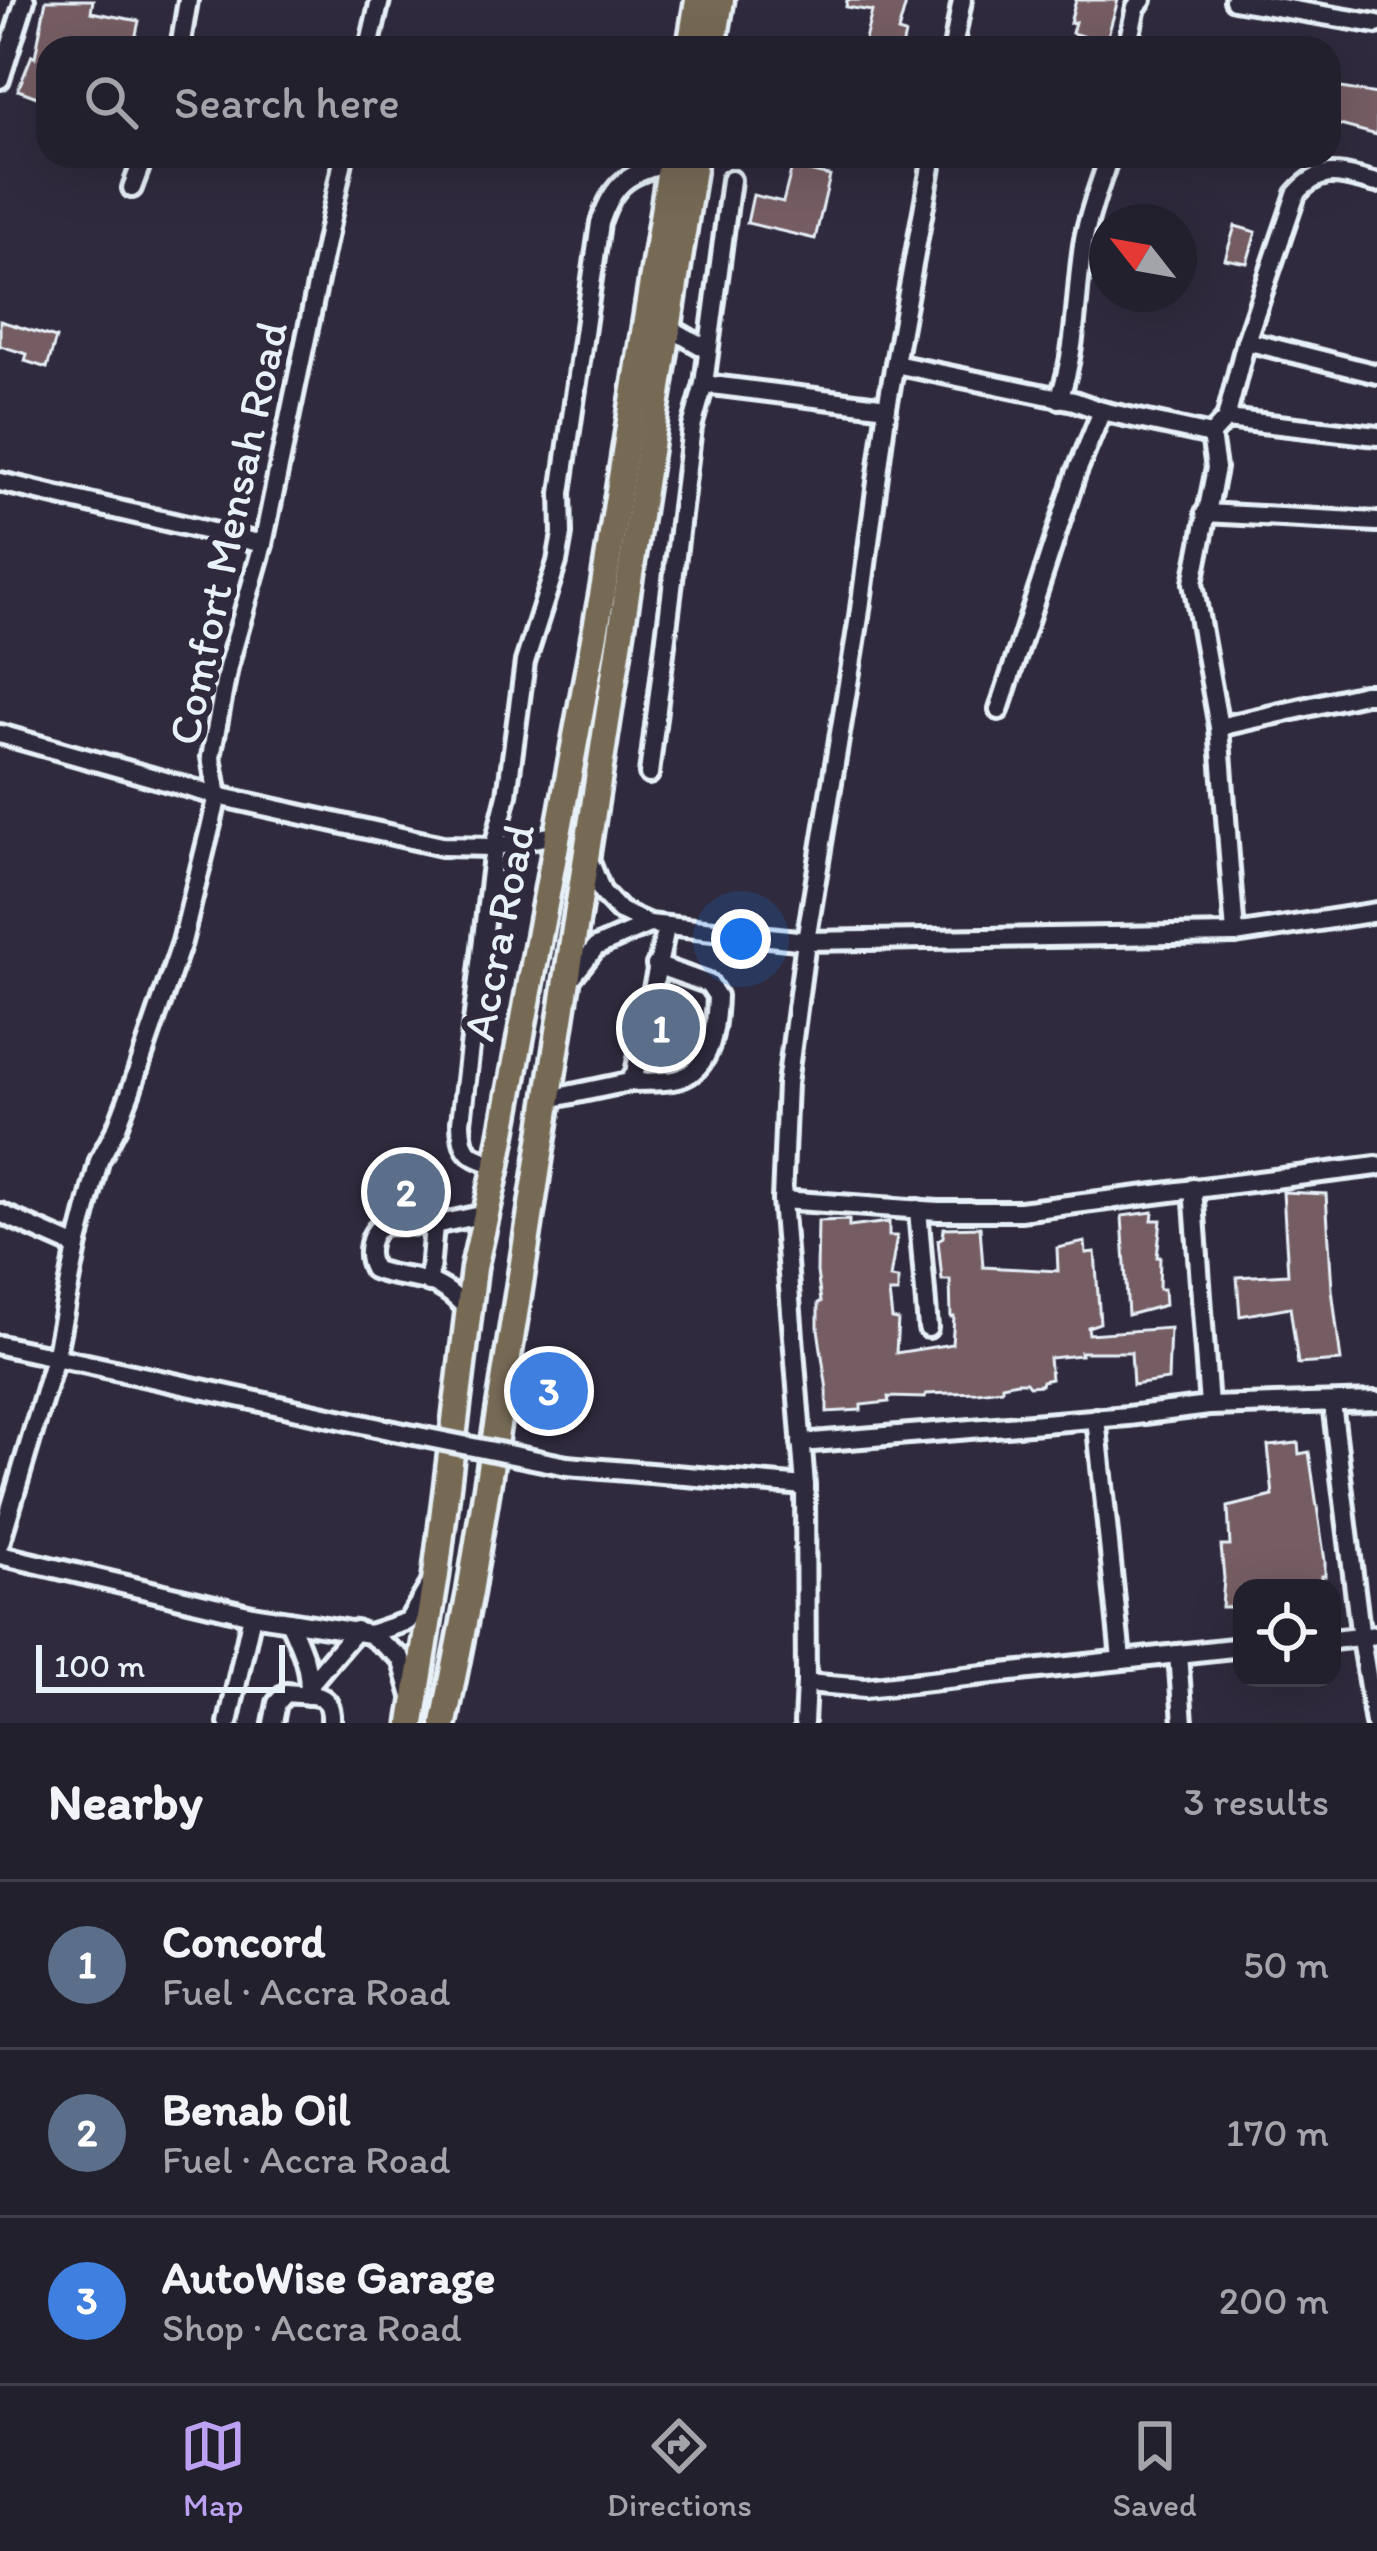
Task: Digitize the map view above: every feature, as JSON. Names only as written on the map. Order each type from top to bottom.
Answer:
[{"type":"highway","points":[[692,36],[698,0]]},
{"type":"highway","points":[[715,36],[721,0]]},
{"type":"highway","name":"Accra Road","points":[[413,1714],[436,1575],[469,1310],[677,168]]},
{"type":"highway","name":"Accra Road","points":[[444,1723],[470,1592],[670,328],[678,168]]},
{"type":"street","points":[[0,79],[26,0]]},
{"type":"street","points":[[182,36],[188,0]]},
{"type":"street","points":[[372,36],[380,0]]},
{"type":"street","points":[[955,36],[962,0]]},
{"type":"street","points":[[1130,36],[1142,0]]},
{"type":"street","points":[[1234,0],[1377,24]]},
{"type":"street","points":[[133,188],[140,168]]},
{"type":"street","name":"Comfort Mensah Road","points":[[341,168],[263,544],[229,667],[211,757],[218,796],[442,847],[494,847],[559,834]]},
{"type":"street","points":[[497,1165],[472,1158],[462,1144],[461,1122],[494,847],[507,794],[525,662],[562,534],[560,493],[600,224],[607,201],[624,178],[647,168]]},
{"type":"street","points":[[804,1723],[805,1486],[782,1200],[787,1084],[887,407],[931,168]]},
{"type":"street","points":[[1059,400],[1075,338],[1085,234],[1105,168]]},
{"type":"street","points":[[1211,435],[1226,418],[1246,341],[1296,194],[1308,180],[1329,172],[1377,183]]},
{"type":"street","points":[[649,773],[692,427],[704,384],[731,180]]},
{"type":"street","points":[[670,328],[708,350]]},
{"type":"street","points":[[1246,341],[1377,374]]},
{"type":"street","points":[[895,364],[1211,435]]},
{"type":"street","points":[[704,384],[887,407]]},
{"type":"street","points":[[999,710],[1076,474],[1102,411]]},
{"type":"street","points":[[1226,418],[1377,436]]},
{"type":"street","points":[[1211,435],[1216,468],[1193,584],[1219,727],[1235,934]]},
{"type":"street","points":[[0,482],[263,544]]},
{"type":"street","points":[[1205,513],[1377,522]]},
{"type":"street","points":[[1219,727],[1377,694]]},
{"type":"street","points":[[0,734],[218,796],[182,942],[130,1093],[99,1161],[55,1358],[0,1544]]},
{"type":"street","points":[[587,855],[602,892],[620,911],[657,926],[806,941],[1235,934],[1377,912]]},
{"type":"street","points":[[628,1082],[638,1061],[656,964],[657,926]]},
{"type":"street","points":[[567,984],[596,947],[657,926]]},
{"type":"street","points":[[549,1099],[691,1074],[711,1046],[718,996],[710,984],[656,964]]},
{"type":"street","points":[[782,1200],[1020,1210],[1377,1166]]},
{"type":"street","points":[[1193,1188],[1209,1406]]},
{"type":"street","points":[[918,1209],[928,1328]]},
{"type":"street","points":[[0,1213],[77,1247]]},
{"type":"street","points":[[469,1310],[442,1286],[380,1273],[369,1263],[369,1253],[373,1235],[385,1224],[434,1225],[486,1214]]},
{"type":"street","points":[[429,1283],[434,1225]]},
{"type":"street","points":[[0,1345],[567,1466],[805,1486]]},
{"type":"street","points":[[801,1443],[1209,1406],[1377,1402]]},
{"type":"street","points":[[1332,1403],[1369,1637],[1375,1723]]},
{"type":"street","points":[[1096,1418],[1121,1659]]},
{"type":"street","points":[[0,1555],[252,1615],[363,1632],[408,1621],[436,1575]]},
{"type":"street","points":[[228,1723],[252,1615]]},
{"type":"street","points":[[289,1621],[303,1654],[309,1689],[329,1702],[332,1723]]},
{"type":"street","points":[[273,1723],[280,1696],[309,1689],[363,1632]]},
{"type":"street","points":[[363,1632],[401,1658],[413,1714]]},
{"type":"street","points":[[806,1683],[865,1688],[1233,1648]]},
{"type":"street","points":[[1178,1654],[1183,1723]]},
{"type":"building","points":[[46,0],[93,0],[91,12],[139,21],[136,36],[39,36]]},
{"type":"building","points":[[847,0],[907,0],[898,32],[905,36],[866,36],[872,11],[846,7]]},
{"type":"building","points":[[1076,0],[1118,0],[1108,36],[1072,33],[1075,22],[1070,23]]},
{"type":"building","points":[[36,52],[36,97],[18,90],[32,55]]},
{"type":"building","points":[[1341,88],[1377,94],[1377,135],[1341,125]]},
{"type":"building","points":[[792,168],[830,176],[815,239],[747,223],[753,195],[783,202]]},
{"type":"building","points":[[1235,226],[1256,232],[1247,263],[1225,259]]},
{"type":"building","points":[[0,321],[56,338],[47,368],[25,361],[27,354],[0,346]]},
{"type":"building","points":[[1283,1192],[1326,1194],[1341,1361],[1298,1364],[1290,1307],[1240,1316],[1237,1277],[1288,1274]]},
{"type":"building","points":[[1153,1212],[1152,1220],[1161,1220],[1157,1257],[1165,1305],[1128,1315],[1122,1216]]},
{"type":"building","points":[[849,1220],[849,1227],[889,1222],[889,1236],[897,1236],[890,1278],[898,1279],[898,1293],[889,1293],[892,1319],[898,1320],[896,1353],[952,1344],[950,1280],[942,1280],[938,1240],[944,1228],[980,1227],[983,1267],[1058,1271],[1057,1248],[1085,1242],[1086,1253],[1095,1252],[1100,1323],[1088,1327],[1089,1334],[1170,1328],[1168,1380],[1133,1385],[1131,1352],[1080,1352],[1049,1358],[1051,1379],[1041,1385],[1017,1382],[977,1392],[888,1397],[889,1402],[861,1405],[861,1410],[827,1412],[818,1329],[818,1221]]},
{"type":"building","points":[[1298,1443],[1299,1454],[1309,1452],[1325,1576],[1233,1579],[1233,1607],[1222,1607],[1221,1546],[1230,1546],[1228,1507],[1273,1496],[1268,1446]]},
{"type":"place","name":"Concord","points":[[661,1028]]},
{"type":"place","name":"Benab Oil","points":[[406,1192]]},
{"type":"place","name":"AutoWise Garage","points":[[549,1391]]}]
